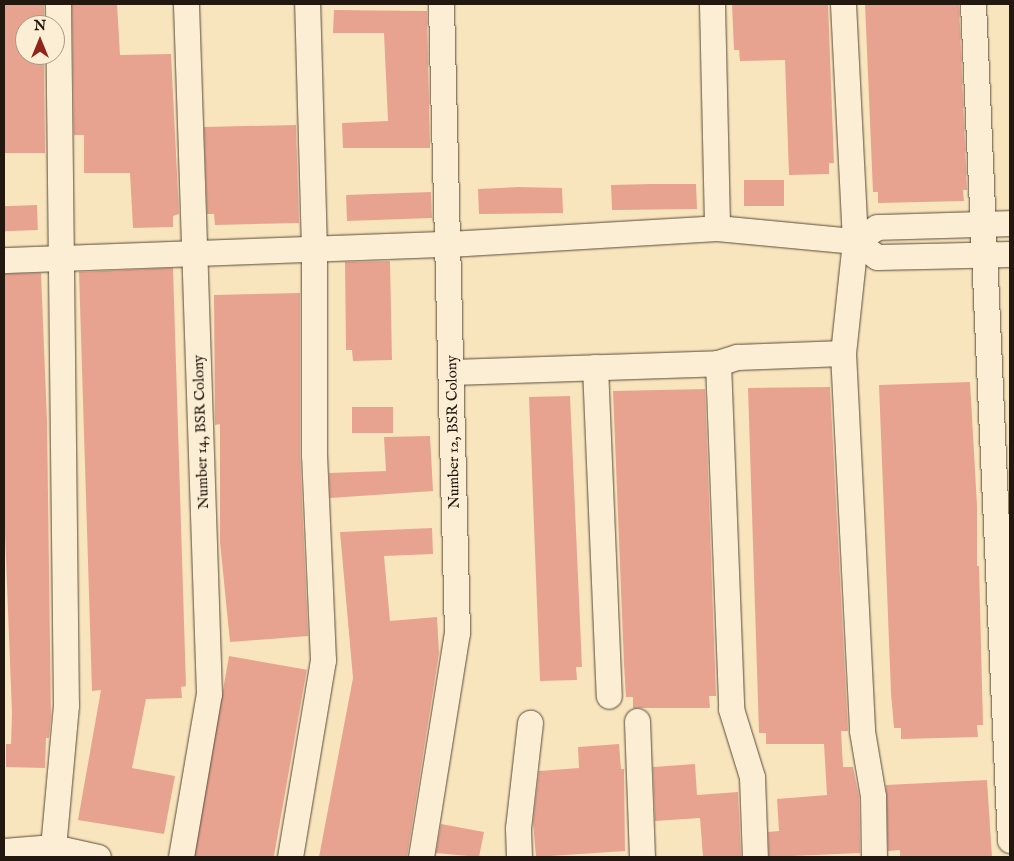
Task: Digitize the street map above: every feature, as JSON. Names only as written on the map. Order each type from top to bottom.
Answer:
[{"type":"street","points":[[46,848],[66,706],[58,4]]},
{"type":"street","name":"Number 14, BSR Colony","points":[[181,857],[209,694],[186,4]]},
{"type":"street","points":[[290,857],[323,660],[314,455],[314,250],[307,4]]},
{"type":"street","name":"Number 12, BSR Colony","points":[[421,857],[457,633],[449,244],[441,4]]},
{"type":"street","points":[[712,4],[717,228]]},
{"type":"street","points":[[843,4],[855,241],[843,353],[862,731],[873,796],[874,857]]},
{"type":"street","points":[[973,4],[1010,840]]},
{"type":"street","points":[[855,241],[877,227],[1010,223]]},
{"type":"street","points":[[4,260],[449,244],[717,228],[855,241],[877,257],[1010,254]]},
{"type":"street","points":[[452,372],[718,363],[737,357],[843,353]]},
{"type":"street","points":[[718,363],[731,709],[752,777],[755,857]]},
{"type":"street","points":[[594,367],[609,696]]},
{"type":"street","points":[[637,721],[642,857]]},
{"type":"street","points":[[519,857],[518,828],[530,723]]},
{"type":"street","points":[[4,850],[46,848],[98,857]]},
{"type":"building","points":[[4,4],[44,4],[44,15],[15,15],[15,65],[44,65],[45,153],[4,153]]},
{"type":"building","points":[[72,4],[117,4],[120,55],[171,54],[179,214],[173,216],[173,227],[133,228],[130,173],[84,173],[84,135],[74,135]]},
{"type":"building","points":[[732,4],[828,4],[834,163],[829,163],[829,174],[789,175],[785,60],[740,61],[739,50],[734,50]]},
{"type":"building","points":[[865,4],[959,4],[967,190],[963,190],[964,201],[878,203],[878,192],[873,192]]},
{"type":"building","points":[[334,10],[427,11],[430,148],[343,148],[342,123],[388,121],[384,33],[333,33]]},
{"type":"building","points":[[296,125],[299,223],[215,225],[214,214],[207,214],[204,127]]},
{"type":"building","points":[[744,180],[784,180],[784,206],[744,206]]},
{"type":"building","points":[[696,184],[697,209],[612,210],[611,185]]},
{"type":"building","points":[[518,187],[562,188],[563,213],[479,214],[478,189]]},
{"type":"building","points":[[431,192],[432,218],[347,221],[346,195]]},
{"type":"building","points":[[37,205],[38,230],[5,231],[4,206]]},
{"type":"building","points":[[390,261],[392,360],[353,361],[352,350],[346,350],[345,262]]},
{"type":"building","points":[[173,268],[186,686],[181,687],[182,698],[146,699],[132,768],[175,776],[164,834],[78,820],[101,690],[92,691],[79,272]]},
{"type":"building","points":[[41,273],[47,421],[51,716],[49,738],[46,738],[45,768],[6,767],[6,744],[11,744],[12,714],[4,508],[4,274]]},
{"type":"building","points":[[300,293],[300,456],[308,636],[230,642],[220,542],[220,424],[215,425],[214,295]]},
{"type":"building","points":[[970,382],[977,506],[977,566],[979,566],[983,725],[977,725],[978,737],[901,739],[901,728],[894,728],[891,693],[879,385]]},
{"type":"building","points":[[830,387],[848,731],[841,731],[843,767],[853,767],[859,797],[860,853],[769,857],[768,832],[779,831],[777,799],[827,795],[824,744],[766,744],[766,733],[759,733],[748,388]]},
{"type":"building","points":[[705,389],[716,696],[709,696],[710,708],[633,708],[633,697],[626,697],[613,391]]},
{"type":"building","points":[[570,396],[582,667],[576,667],[577,680],[540,681],[529,397]]},
{"type":"building","points":[[352,407],[393,407],[393,433],[352,433]]},
{"type":"building","points":[[430,436],[433,491],[330,498],[329,473],[386,471],[384,437]]},
{"type":"building","points":[[432,528],[433,554],[384,556],[390,621],[437,617],[439,653],[407,857],[319,857],[353,678],[340,532]]},
{"type":"building","points":[[229,656],[307,670],[274,857],[194,857]]},
{"type":"building","points":[[619,744],[621,769],[624,769],[625,851],[536,857],[533,822],[539,771],[579,768],[578,747]]},
{"type":"building","points":[[695,764],[697,795],[738,792],[741,857],[703,857],[700,818],[655,821],[653,767]]},
{"type":"building","points":[[987,780],[992,857],[900,857],[900,850],[888,851],[886,785]]},
{"type":"building","points":[[441,824],[484,832],[479,857],[436,853]]}]
